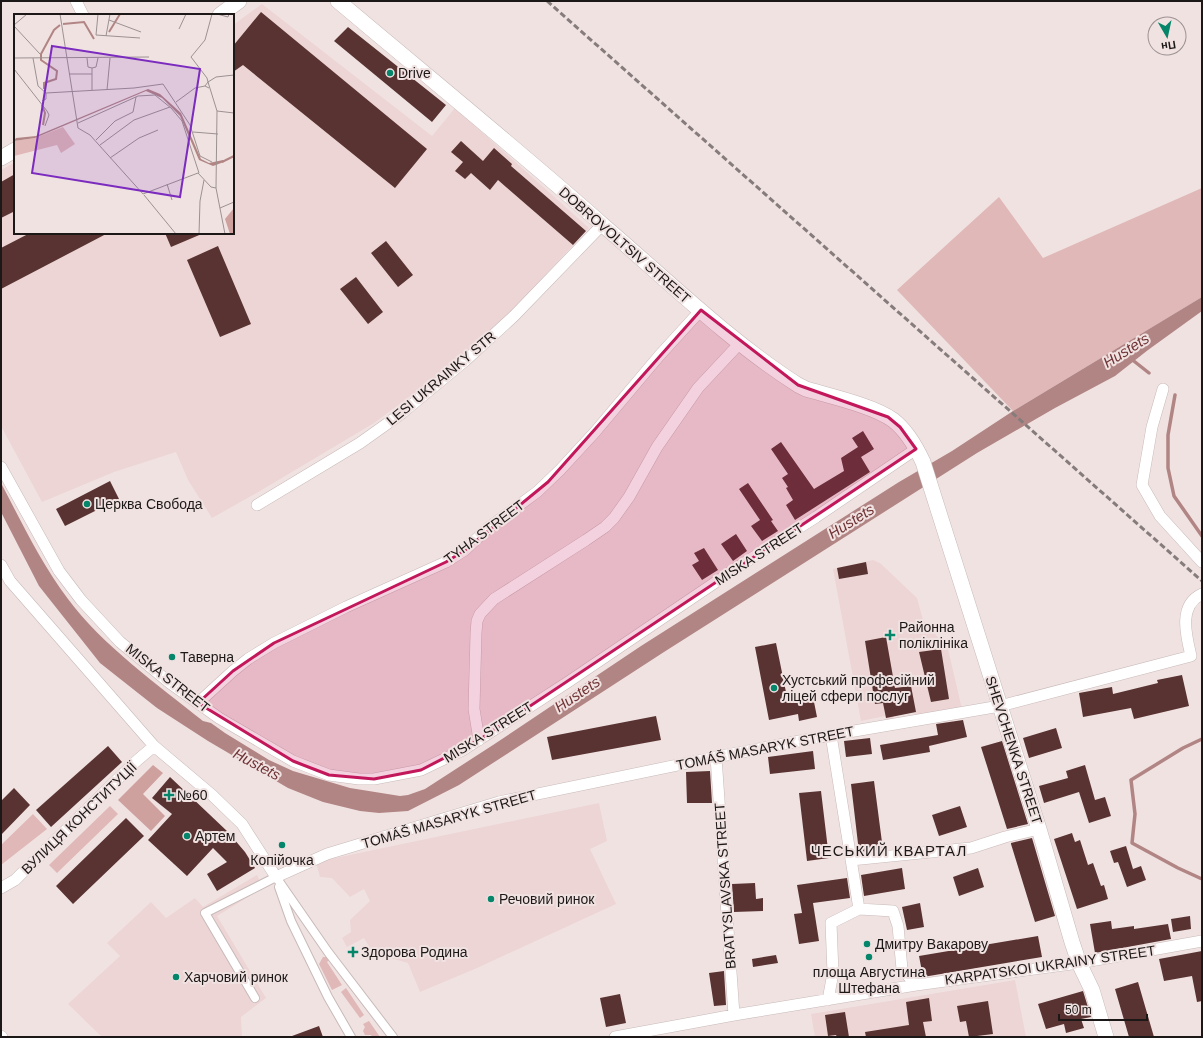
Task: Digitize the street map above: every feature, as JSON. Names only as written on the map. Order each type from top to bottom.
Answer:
[{"type":"main road","points":[[221,14],[239,1]]},
{"type":"main road","name":"DOBROVOLTSIV STREET","points":[[338,1],[603,224],[740,343],[798,385],[875,410],[888,417],[906,433],[919,456]]},
{"type":"main road","points":[[1,158],[14,151]]},
{"type":"main road","name":"SHEVCHENKA STREET","points":[[919,456],[936,502],[1039,829],[1072,942],[1079,963],[1092,990],[1106,1037]]},
{"type":"street","points":[[76,1],[82,14]]},
{"type":"street","name":"LESI UKRAINKY STR","points":[[257,505],[360,443],[402,413],[466,360],[514,316],[603,224]]},
{"type":"street","name":"TYHA STREET","points":[[198,703],[238,667],[274,643],[346,607],[446,562],[465,550],[488,528],[537,492],[566,464],[659,356],[701,310]]},
{"type":"street","points":[[479,740],[474,709],[476,633],[477,621],[480,614],[494,599],[586,540],[605,527],[614,518],[657,447],[698,388],[740,343]]},
{"type":"street","points":[[1163,389],[1152,427],[1142,485],[1160,516],[1202,562]]},
{"type":"street","name":"MISKA STREET","points":[[1,467],[59,571],[80,600],[120,642],[170,683],[219,718],[293,762],[318,772],[343,777],[374,779],[421,770],[464,750],[816,517],[919,456]]},
{"type":"street","points":[[1,565],[10,581],[154,746],[212,795],[242,824],[276,877],[328,952],[394,1037]]},
{"type":"street","name":"TOMÁŠ MASARYK STREET","points":[[276,877],[327,854],[499,802],[716,757],[831,735],[1000,706],[1197,656],[1188,642],[1186,610],[1195,597],[1202,594]]},
{"type":"street","points":[[831,735],[859,909]]},
{"type":"street","name":"ВУЛИЦЯ КОНСТИТУЦІЇ","points":[[1,888],[15,880],[132,764],[154,746]]},
{"type":"street","name":"BRATYSLAVSKA STREET","points":[[716,757],[734,1015]]},
{"type":"street","points":[[851,860],[971,848],[1005,837],[1039,829]]},
{"type":"street","points":[[255,998],[206,913],[276,877]]},
{"type":"street","points":[[276,877],[291,921],[328,997],[351,1037]]},
{"type":"street","points":[[828,1000],[833,973],[831,923],[859,909],[893,911],[898,926],[902,969],[916,985]]},
{"type":"street","name":"KARPATSKOI UKRAINY STREET","points":[[615,1037],[734,1015],[916,985],[1079,963],[1202,941]]},
{"type":"highlighted area","points":[[701,310],[798,385],[888,417],[900,427],[916,449],[479,740],[421,770],[374,779],[329,775],[293,761],[198,703],[233,671],[274,643],[446,562],[465,550],[548,482]]},
{"type":"shaded area","points":[[262,4],[432,136],[455,108],[589,228],[508,315],[436,377],[374,423],[212,518],[188,480],[176,452],[114,472],[42,502],[1,426],[1,170],[14,163],[14,234],[234,234],[234,24]]},
{"type":"shaded area","points":[[1202,188],[1202,297],[1013,411],[897,290],[999,197],[1043,258]]},
{"type":"shaded area","name":"Районна поліклініка","points":[[873,560],[880,563],[917,598],[923,620],[948,649],[962,709],[916,716],[915,712],[894,716],[892,720],[887,720],[885,716],[861,721],[833,569]]},
{"type":"shaded area","points":[[153,765],[163,773],[143,794],[165,816],[151,831],[118,800]]},
{"type":"shaded area","name":"Речовий ринок","points":[[599,803],[607,841],[590,849],[616,904],[477,968],[420,992],[408,963],[373,953],[364,938],[347,947],[342,938],[351,932],[350,920],[370,901],[364,889],[350,897],[332,878],[320,877],[316,862]]},
{"type":"shaded area","points":[[110,806],[118,814],[57,873],[49,865]]},
{"type":"shaded area","points":[[33,814],[47,829],[1,865],[1,845]]},
{"type":"shaded area","name":"Харчовий ринок","points":[[257,875],[263,888],[217,916],[266,998],[241,1017],[242,1037],[102,1037],[68,1004],[120,956],[107,943],[151,902],[166,918],[195,898],[203,907]]},
{"type":"shaded area","points":[[323,957],[329,957],[330,960],[327,962],[342,985],[332,990],[319,964]]},
{"type":"shaded area","points":[[1015,980],[1026,1037],[815,1037],[811,1014]]},
{"type":"shaded area","points":[[346,988],[364,1015],[360,1018],[341,992]]},
{"type":"shaded area","points":[[369,1021],[380,1037],[365,1035],[363,1031],[365,1027],[363,1024]]},
{"type":"water","name":"Hustets","points":[[1202,297],[1202,311],[1115,376],[1055,408],[977,453],[664,652],[459,785],[408,811],[379,813],[360,811],[323,802],[288,788],[208,741],[157,708],[100,663],[39,586],[1,512],[1,483],[49,571],[68,599],[82,616],[131,664],[203,721],[211,723],[269,760],[293,771],[350,788],[400,796],[408,795],[425,789],[641,646],[899,482]]},
{"type":"building","points":[[261,12],[427,149],[395,188],[243,65],[234,71],[234,45]]},
{"type":"building","name":"Drive","points":[[348,27],[446,105],[432,122],[334,41]]},
{"type":"building","points":[[461,141],[483,161],[494,148],[512,164],[511,166],[586,231],[573,245],[498,180],[490,190],[471,173],[465,179],[455,171],[463,162],[451,152]]},
{"type":"building","points":[[14,175],[14,212],[1,218],[1,182]]},
{"type":"building","points":[[28,234],[106,234],[1,289],[1,248]]},
{"type":"building","points":[[165,234],[202,234],[171,247]]},
{"type":"building","points":[[386,241],[413,275],[398,287],[371,253]]},
{"type":"building","points":[[218,246],[251,324],[220,337],[187,260]]},
{"type":"building","points":[[356,277],[383,312],[368,324],[340,289]]},
{"type":"building","points":[[863,431],[874,449],[861,457],[870,472],[795,520],[786,505],[793,500],[786,488],[788,487],[782,478],[788,474],[771,449],[781,442],[814,489],[844,471],[841,458],[858,447],[852,438]]},
{"type":"building","name":"Церква Свобода","points":[[110,481],[119,499],[65,526],[56,509]]},
{"type":"building","points":[[748,483],[773,520],[771,521],[778,531],[762,541],[751,526],[760,520],[739,489]]},
{"type":"building","points":[[736,534],[747,551],[733,561],[721,544]]},
{"type":"building","points":[[704,548],[718,570],[702,580],[692,565],[699,561],[694,553]]},
{"type":"building","points":[[866,562],[868,574],[839,579],[837,568]]},
{"type":"building","points":[[886,637],[895,688],[911,686],[916,712],[886,718],[883,703],[875,704],[865,641]]},
{"type":"building","points":[[776,643],[788,702],[813,697],[817,717],[799,721],[798,714],[769,720],[755,647]]},
{"type":"building","points":[[941,649],[949,699],[931,702],[919,652]]},
{"type":"building","points":[[1182,675],[1189,706],[1134,719],[1131,708],[1083,717],[1079,693],[1112,687],[1113,694],[1158,683],[1157,680]]},
{"type":"building","points":[[656,716],[661,740],[552,760],[547,737]]},
{"type":"building","points":[[963,720],[967,737],[929,746],[930,752],[883,760],[880,745],[938,735],[936,724]]},
{"type":"building","points":[[1056,728],[1062,748],[1029,758],[1023,738]]},
{"type":"building","points":[[870,738],[872,754],[846,757],[844,741]]},
{"type":"building","points":[[1002,741],[1028,824],[1007,829],[981,747]]},
{"type":"building","points":[[108,746],[122,762],[51,827],[36,810]]},
{"type":"building","points":[[813,751],[815,769],[770,774],[768,757]]},
{"type":"building","points":[[1085,765],[1095,800],[1105,797],[1111,816],[1089,823],[1079,792],[1044,803],[1039,786],[1068,778],[1066,771]]},
{"type":"building","points":[[710,771],[712,803],[687,803],[686,772]]},
{"type":"building","name":"Артем","points":[[170,777],[228,832],[245,852],[255,868],[217,891],[207,874],[227,862],[213,848],[187,876],[148,840],[172,814],[152,798]]},
{"type":"building","points":[[874,781],[883,850],[859,852],[851,784]]},
{"type":"building","points":[[14,788],[30,805],[1,835],[1,801]]},
{"type":"building","points":[[821,791],[829,858],[807,861],[799,793]]},
{"type":"building","points":[[960,806],[967,827],[939,836],[932,815]]},
{"type":"building","points":[[126,818],[144,836],[73,904],[56,886]]},
{"type":"building","points":[[1072,833],[1075,842],[1080,840],[1088,865],[1093,863],[1101,886],[1104,885],[1108,899],[1077,909],[1054,839]]},
{"type":"building","points":[[1032,838],[1055,916],[1035,922],[1011,844]]},
{"type":"building","points":[[1126,846],[1133,869],[1141,866],[1146,880],[1127,887],[1118,862],[1114,863],[1110,851]]},
{"type":"building","points":[[902,868],[905,889],[864,896],[861,875]]},
{"type":"building","points":[[978,868],[984,887],[959,896],[953,877]]},
{"type":"building","points":[[847,878],[850,898],[813,903],[819,941],[799,944],[794,914],[802,913],[797,885]]},
{"type":"building","points":[[755,883],[756,899],[763,898],[763,911],[734,912],[732,884]]},
{"type":"building","points":[[920,903],[924,927],[907,930],[902,907]]},
{"type":"building","points":[[1190,916],[1191,929],[1173,932],[1171,919]]},
{"type":"building","points":[[1111,921],[1112,929],[1134,926],[1134,929],[1168,924],[1171,939],[1095,953],[1090,924]]},
{"type":"building","points":[[1038,936],[1042,957],[923,977],[919,956]]},
{"type":"building","points":[[1202,951],[1202,1001],[1197,1002],[1192,976],[1164,981],[1159,959]]},
{"type":"building","points":[[776,955],[778,963],[753,967],[752,959]]},
{"type":"building","points":[[724,971],[726,1005],[714,1006],[709,973]]},
{"type":"building","points":[[1138,982],[1154,1037],[1129,1037],[1115,989]]},
{"type":"building","points":[[1083,991],[1091,1017],[1081,1019],[1084,1028],[1066,1033],[1064,1024],[1046,1029],[1038,1004]]},
{"type":"building","points":[[620,994],[626,1023],[606,1027],[600,998]]},
{"type":"building","points":[[929,998],[932,1021],[923,1022],[926,1037],[866,1037],[865,1032],[909,1025],[906,1002]]},
{"type":"building","points":[[988,1001],[993,1034],[969,1037],[966,1021],[960,1022],[957,1006]]},
{"type":"building","points":[[845,1012],[849,1037],[837,1037],[836,1035],[828,1036],[825,1015]]},
{"type":"building","points":[[319,1026],[323,1037],[292,1037],[292,1036]]},
{"type":"waterway","name":"Hustets","points":[[1130,358],[1149,373]]},
{"type":"waterway","points":[[1175,395],[1168,435],[1168,468],[1174,496],[1202,536]]},
{"type":"waterway","points":[[1202,739],[1183,748],[1131,780],[1135,814],[1132,843],[1202,879]]},
{"type":"railway","points":[[547,1],[1202,581]]},
{"type":"place","name":"Drive","points":[[390,73]]},
{"type":"place","name":"Церква Свобода","points":[[87,504]]},
{"type":"place","name":"Районна поліклініка","points":[[890,635]]},
{"type":"place","name":"Таверна","points":[[172,657]]},
{"type":"place","name":"Хустський професійний ліцей сфери послуг","points":[[774,688]]},
{"type":"place","name":"№60","points":[[169,795]]},
{"type":"place","name":"Артем","points":[[187,836]]},
{"type":"place","name":"Копійочка","points":[[282,845]]},
{"type":"place","name":"Речовий ринок","points":[[491,899]]},
{"type":"place","name":"Дмитру Вакарову","points":[[867,944]]},
{"type":"place","name":"Здорова Родина","points":[[353,952]]},
{"type":"place","name":"площа Августина Штефана","points":[[869,957]]},
{"type":"place","name":"Харчовий ринок","points":[[176,977]]},
{"type":"district","name":"ЧЕСЬКИЙ КВАРТАЛ","points":[[889,850]]}]
